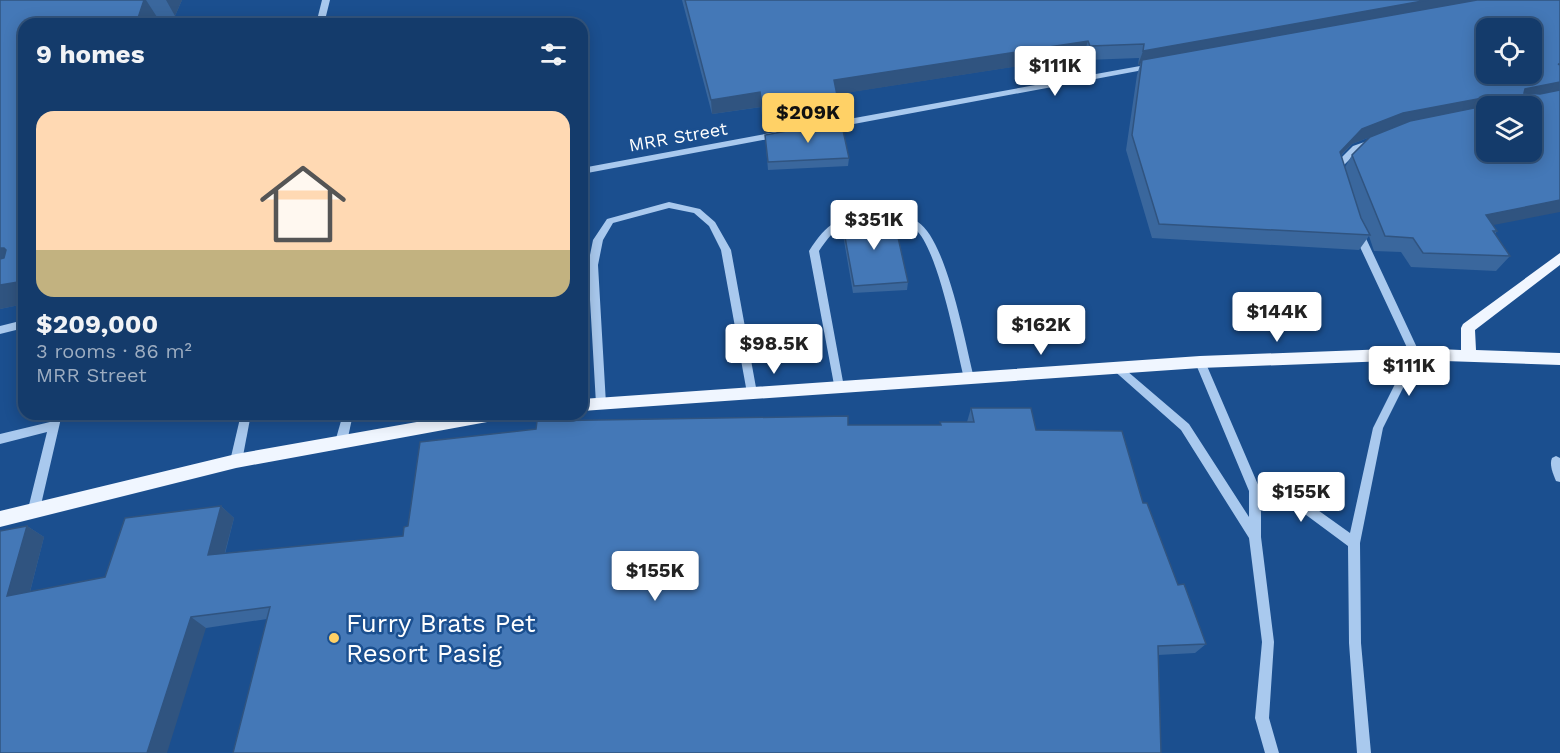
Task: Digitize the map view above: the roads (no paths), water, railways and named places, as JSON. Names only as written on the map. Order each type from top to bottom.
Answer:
[{"type":"main road","points":[[1469,355],[1468,328],[1560,258]]},
{"type":"main road","points":[[588,405],[1200,362],[1415,354],[1560,359]]},
{"type":"main road","points":[[0,519],[236,461],[464,420]]},
{"type":"street","points":[[322,18],[326,0]]},
{"type":"street","points":[[814,128],[1162,64]]},
{"type":"street","name":"MRR Street","points":[[588,170],[791,133]]},
{"type":"street","points":[[1339,178],[1336,168],[1356,148],[1387,136]]},
{"type":"street","points":[[601,404],[593,265],[598,240],[610,221],[669,205],[697,211],[712,224],[726,250],[752,393]]},
{"type":"street","points":[[839,387],[814,251],[830,227],[851,217],[901,217],[922,229],[935,252],[969,378]]},
{"type":"street","points":[[1354,221],[1415,354],[1378,428],[1354,543],[1355,643],[1364,753]]},
{"type":"street","points":[[0,330],[18,326]]},
{"type":"street","points":[[1200,362],[1255,491],[1255,537],[1268,642],[1262,718],[1272,753]]},
{"type":"street","points":[[1116,368],[1185,428],[1255,537]]},
{"type":"street","points":[[0,439],[56,420]]},
{"type":"street","points":[[34,509],[56,420]]},
{"type":"street","points":[[236,461],[245,420]]},
{"type":"street","points":[[341,442],[346,420]]},
{"type":"street","points":[[1556,461],[1560,477]]},
{"type":"street","points":[[1255,491],[1297,502],[1354,543]]},
{"type":"place","name":"Furry Brats Pet Resort Pasig","points":[[334,638]]}]
